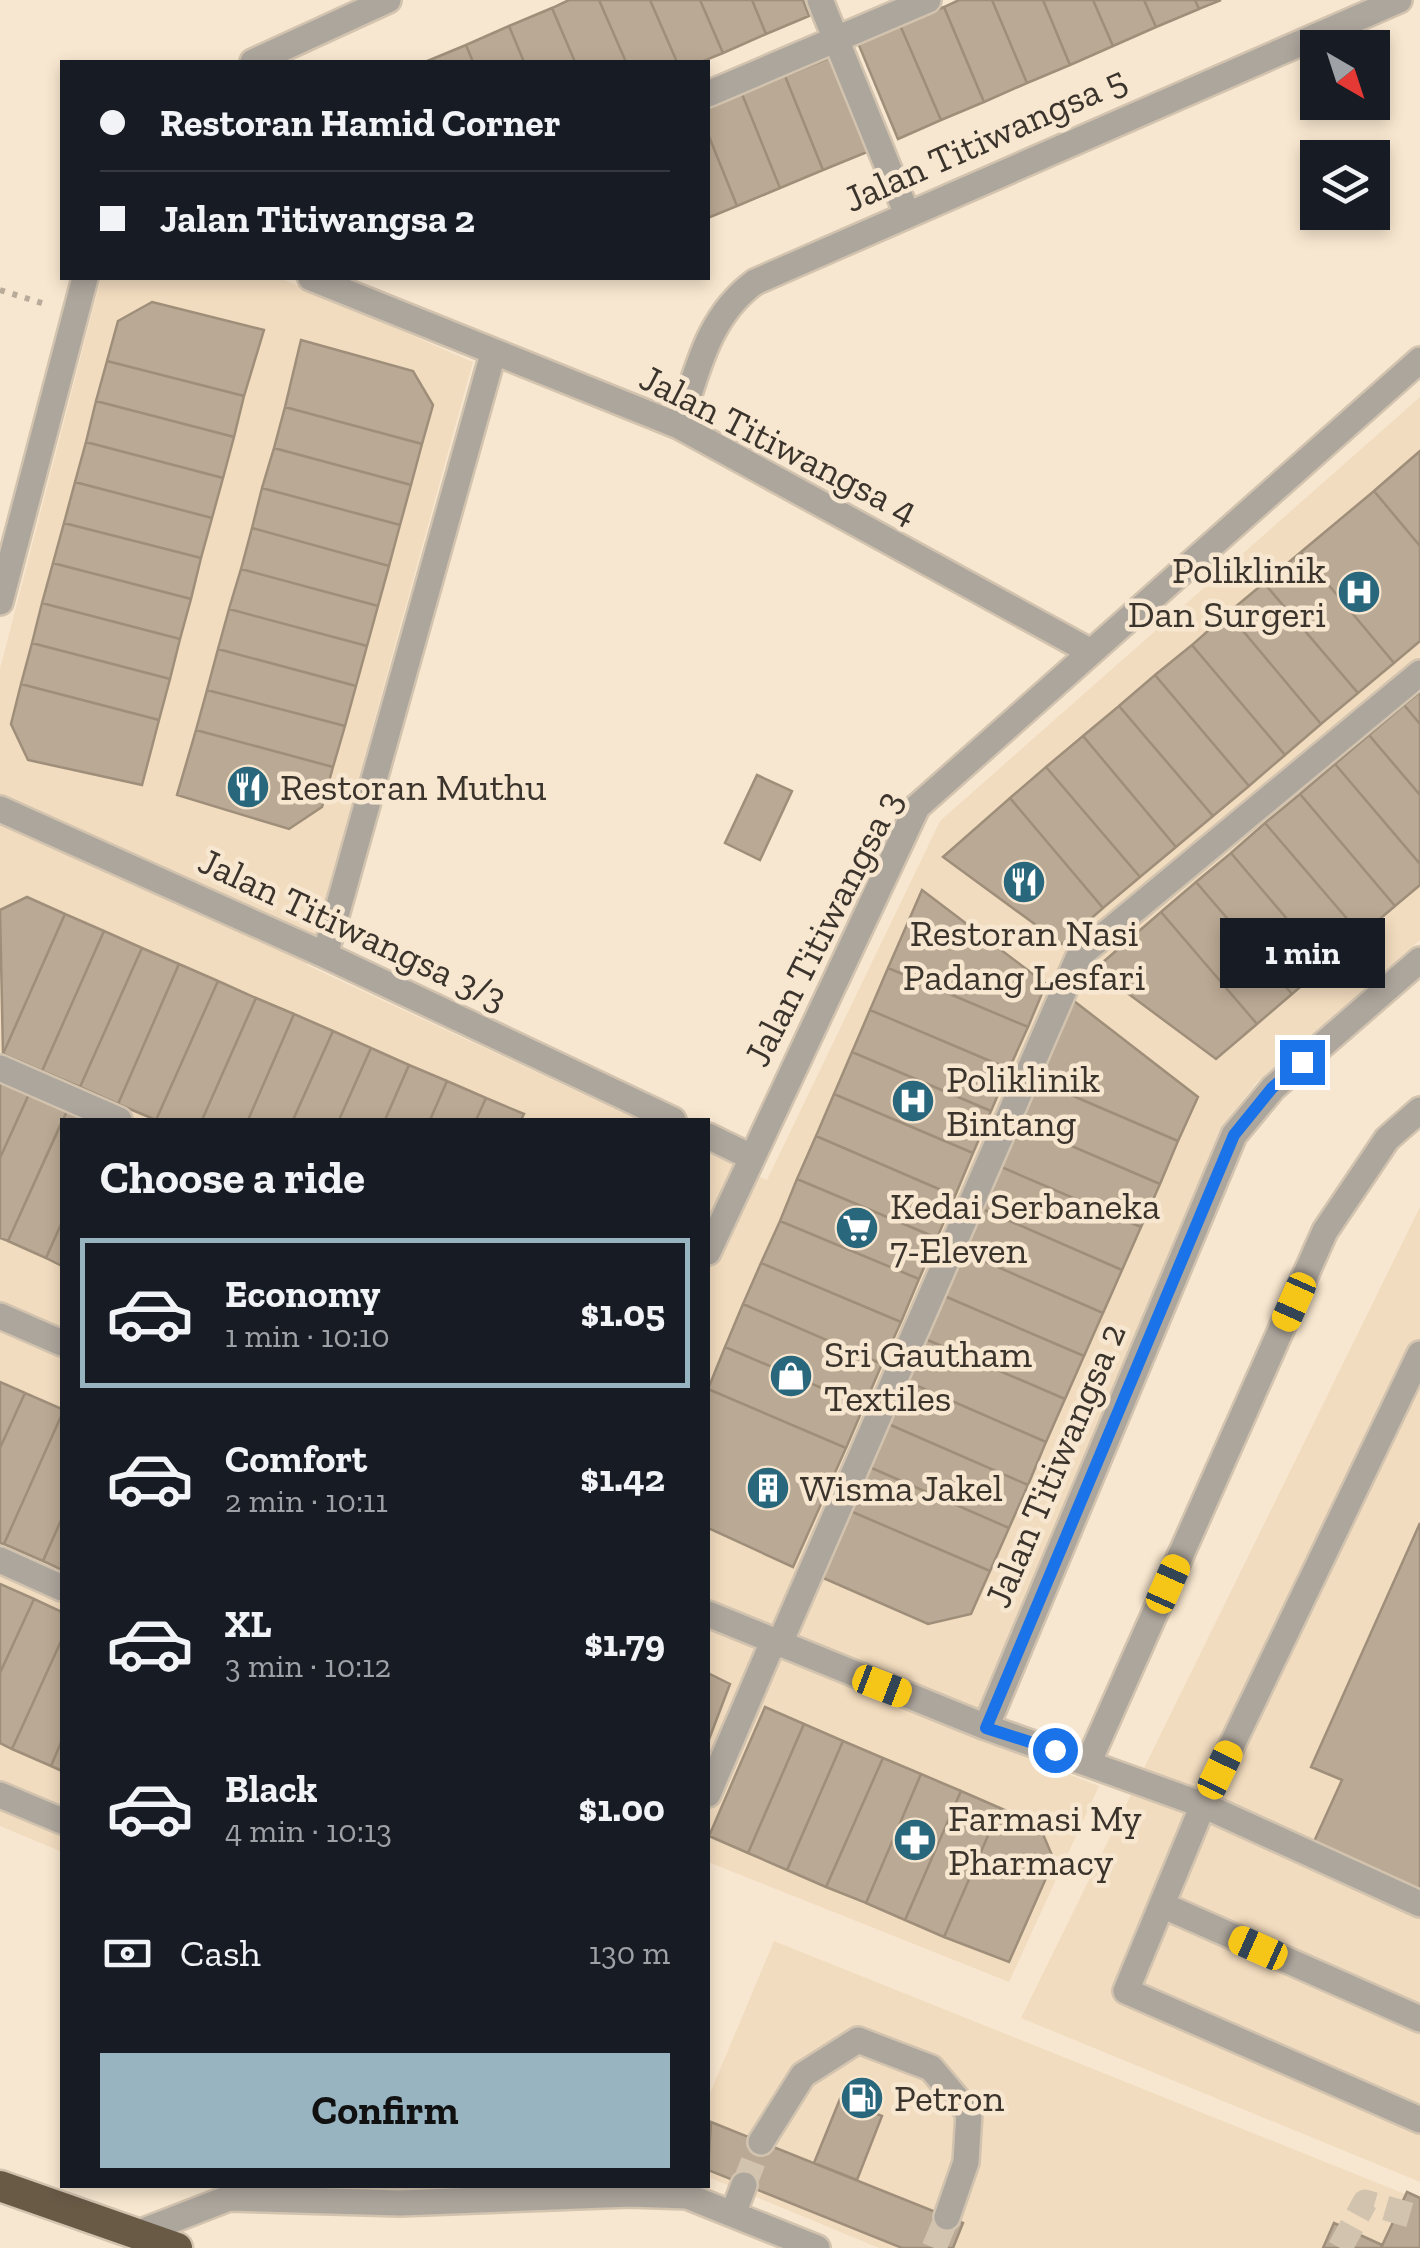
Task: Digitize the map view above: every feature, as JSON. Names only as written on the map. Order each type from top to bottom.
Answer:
[{"type":"highway","points":[[0,2186],[177,2248]]},
{"type":"street","points":[[257,60],[388,0]]},
{"type":"street","points":[[820,0],[907,214]]},
{"type":"street","points":[[710,93],[928,0]]},
{"type":"street","name":"Jalan Titiwangsa 5","points":[[679,426],[712,329],[731,300],[755,282],[1364,7],[1399,0]]},
{"type":"street","points":[[0,602],[84,280]]},
{"type":"street","name":"Jalan Titiwangsa 4","points":[[321,280],[363,288],[493,354],[679,426],[1091,652]]},
{"type":"street","points":[[325,955],[493,354]]},
{"type":"street","name":"Jalan Titiwangsa 3","points":[[710,1247],[917,807],[1420,360]]},
{"type":"street","points":[[710,1790],[1078,956],[1420,673]]},
{"type":"street","name":"Jalan Titiwangsa 3/3","points":[[0,809],[325,955],[669,1118]]},
{"type":"street","name":"Jalan Titiwangsa 2","points":[[986,1728],[1234,1135],[1272,1088],[1420,960]]},
{"type":"street","points":[[0,1068],[114,1118]]},
{"type":"street","points":[[1089,1761],[1325,1231],[1388,1139],[1420,1110]]},
{"type":"street","points":[[710,1137],[750,1157]]},
{"type":"street","points":[[0,1316],[60,1342]]},
{"type":"street","points":[[1420,1354],[1203,1805],[1126,1991],[1420,2120]]},
{"type":"street","points":[[0,1560],[60,1587]]},
{"type":"street","points":[[710,1615],[986,1728],[1089,1761],[1203,1805],[1420,1904]]},
{"type":"street","points":[[0,1795],[60,1820]]},
{"type":"street","points":[[1162,1905],[1420,2019]]},
{"type":"street","points":[[761,2142],[804,2075],[858,2040],[931,2068],[969,2112],[966,2162],[947,2217]]},
{"type":"street","points":[[733,2214],[744,2184]]},
{"type":"street","points":[[379,2188],[400,2204]]},
{"type":"street","points":[[136,2234],[235,2192],[400,2204],[630,2194],[688,2196],[817,2248]]},
{"type":"path","points":[[0,290],[73,313]]},
{"type":"shaded area","points":[[100,280],[285,280],[473,362],[307,965],[634,1118],[60,1118],[60,1851],[0,1826],[0,669]]},
{"type":"shaded area","points":[[1420,397],[1420,940],[1257,1082],[1220,1129],[969,1735],[1099,1786],[1009,1982],[710,1863],[710,1154],[767,1180],[940,821]]},
{"type":"shaded area","points":[[1420,1207],[1420,2182],[1021,2018]]},
{"type":"shaded area","points":[[774,1941],[1420,2200],[1420,2248],[879,2248],[710,2178],[710,2093]]},
{"type":"building","points":[[569,0],[599,0],[625,60],[574,60],[552,8]]},
{"type":"building","points":[[599,0],[650,0],[676,60],[625,60]]},
{"type":"building","points":[[650,0],[700,0],[723,53],[706,60],[676,60]]},
{"type":"building","points":[[700,0],[752,0],[766,34],[723,53]]},
{"type":"building","points":[[752,0],[803,0],[809,16],[766,34]]},
{"type":"building","points":[[959,0],[992,0],[1027,83],[984,102],[944,7]]},
{"type":"building","points":[[992,0],[1043,0],[1070,65],[1027,83]]},
{"type":"building","points":[[1043,0],[1093,0],[1113,46],[1070,65]]},
{"type":"building","points":[[1093,0],[1144,0],[1156,27],[1113,46]]},
{"type":"building","points":[[1144,0],[1195,0],[1199,9],[1156,27]]},
{"type":"building","points":[[1195,0],[1221,0],[1199,9]]},
{"type":"building","points":[[944,7],[984,102],[941,120],[900,25]]},
{"type":"building","points":[[552,8],[574,60],[523,60],[509,26]]},
{"type":"building","points":[[900,25],[941,120],[898,139],[858,43]]},
{"type":"building","points":[[509,26],[523,60],[472,60],[466,45]]},
{"type":"building","points":[[466,45],[472,60],[430,60]]},
{"type":"building","points":[[829,58],[867,152],[823,170],[785,76]]},
{"type":"building","points":[[785,76],[823,170],[780,188],[742,94]]},
{"type":"building","points":[[742,94],[780,188],[737,206],[710,139],[710,107]]},
{"type":"building","points":[[710,139],[737,206],[710,217]]},
{"type":"building","points":[[152,302],[264,330],[244,396],[107,361],[118,321]]},
{"type":"building","points":[[301,340],[413,371],[433,405],[422,444],[285,407]]},
{"type":"building","points":[[107,361],[244,396],[234,437],[96,401]]},
{"type":"building","points":[[96,401],[234,437],[223,478],[86,442]]},
{"type":"building","points":[[285,407],[422,444],[411,485],[274,448]]},
{"type":"building","points":[[86,442],[223,478],[212,518],[75,482]]},
{"type":"building","points":[[274,448],[411,485],[400,525],[262,488]]},
{"type":"building","points":[[1420,451],[1420,546],[1374,491]]},
{"type":"building","points":[[75,482],[212,518],[201,558],[64,523]]},
{"type":"building","points":[[262,488],[400,525],[389,566],[252,528]]},
{"type":"building","points":[[1374,491],[1420,546],[1420,641],[1394,663],[1301,552]]},
{"type":"building","points":[[64,523],[201,558],[191,599],[53,563]]},
{"type":"building","points":[[252,528],[389,566],[378,606],[241,569]]},
{"type":"building","points":[[1301,552],[1394,663],[1358,693],[1264,583]]},
{"type":"building","points":[[53,563],[191,599],[180,639],[42,603]]},
{"type":"building","points":[[241,569],[378,606],[367,646],[229,609]]},
{"type":"building","points":[[1264,583],[1358,693],[1321,724],[1228,613]]},
{"type":"building","points":[[42,603],[180,639],[170,679],[32,643]]},
{"type":"building","points":[[229,609],[367,646],[356,686],[218,649]]},
{"type":"building","points":[[1228,613],[1321,724],[1285,755],[1192,645]]},
{"type":"building","points":[[32,643],[170,679],[159,720],[21,684]]},
{"type":"building","points":[[1192,645],[1285,755],[1249,786],[1155,675]]},
{"type":"building","points":[[218,649],[356,686],[345,726],[207,690]]},
{"type":"building","points":[[1155,675],[1249,786],[1213,816],[1119,706]]},
{"type":"building","points":[[21,684],[159,720],[142,785],[28,760],[11,724]]},
{"type":"building","points":[[207,690],[345,726],[333,767],[196,730]]},
{"type":"building","points":[[1420,692],[1420,724],[1404,705]]},
{"type":"building","points":[[1404,705],[1420,724],[1420,795],[1369,735]]},
{"type":"building","points":[[1119,706],[1213,816],[1176,847],[1083,736]]},
{"type":"building","points":[[196,730],[333,767],[322,807],[289,829],[177,795]]},
{"type":"building","points":[[1369,735],[1420,795],[1420,864],[1335,764]]},
{"type":"building","points":[[1083,736],[1176,847],[1140,877],[1046,767]]},
{"type":"building","points":[[1335,764],[1420,864],[1420,885],[1395,906],[1300,794]]},
{"type":"building","points":[[1046,767],[1140,877],[1103,908],[1010,798]]},
{"type":"building","points":[[757,775],[792,791],[760,860],[725,843]]},
{"type":"building","points":[[1300,794],[1395,906],[1361,935],[1265,823]]},
{"type":"building","points":[[1010,798],[1103,908],[1062,944],[943,857]]},
{"type":"building","points":[[1265,823],[1361,935],[1326,965],[1231,853]]},
{"type":"building","points":[[1231,853],[1326,965],[1292,994],[1196,882]]},
{"type":"building","points":[[1196,882],[1292,994],[1257,1024],[1161,912]]},
{"type":"building","points":[[922,890],[1046,984],[1028,1027],[888,968]]},
{"type":"building","points":[[27,897],[65,914],[3,1054],[0,910]]},
{"type":"building","points":[[1161,912],[1257,1024],[1216,1059],[1095,969]]},
{"type":"building","points":[[65,914],[104,931],[42,1071],[3,1054]]},
{"type":"building","points":[[104,931],[142,948],[80,1087],[42,1071]]},
{"type":"building","points":[[142,948],[179,964],[118,1104],[80,1087]]},
{"type":"building","points":[[179,964],[218,981],[157,1118],[118,1104]]},
{"type":"building","points":[[888,968],[1028,1027],[1009,1069],[870,1010]]},
{"type":"building","points":[[218,981],[256,998],[203,1118],[157,1118]]},
{"type":"building","points":[[256,998],[294,1014],[249,1118],[203,1118]]},
{"type":"building","points":[[1074,1001],[1198,1097],[1178,1141],[1036,1080]]},
{"type":"building","points":[[870,1010],[1009,1069],[991,1111],[852,1052]]},
{"type":"building","points":[[294,1014],[333,1031],[294,1118],[249,1118]]},
{"type":"building","points":[[333,1031],[371,1048],[340,1118],[294,1118]]},
{"type":"building","points":[[371,1048],[409,1065],[386,1118],[340,1118]]},
{"type":"building","points":[[852,1052],[991,1111],[973,1153],[834,1094]]},
{"type":"building","points":[[409,1065],[447,1081],[431,1118],[386,1118]]},
{"type":"building","points":[[1036,1080],[1178,1141],[1160,1184],[1018,1123]]},
{"type":"building","points":[[447,1081],[486,1098],[477,1118],[431,1118]]},
{"type":"building","points":[[0,1082],[29,1094],[0,1158]]},
{"type":"building","points":[[29,1094],[67,1111],[60,1118],[60,1126],[8,1241],[0,1238],[0,1158]]},
{"type":"building","points":[[834,1094],[973,1153],[955,1196],[816,1136]]},
{"type":"building","points":[[486,1098],[524,1114],[522,1118],[477,1118]]},
{"type":"building","points":[[67,1111],[83,1118],[64,1118]]},
{"type":"building","points":[[1018,1123],[1160,1184],[1141,1227],[999,1166]]},
{"type":"building","points":[[60,1125],[60,1226],[46,1258],[8,1241]]},
{"type":"building","points":[[816,1136],[955,1196],[937,1238],[797,1179]]},
{"type":"building","points":[[999,1166],[1141,1227],[1122,1270],[980,1208]]},
{"type":"building","points":[[797,1179],[937,1238],[919,1279],[780,1221]]},
{"type":"building","points":[[980,1208],[1122,1270],[1103,1313],[961,1251]]},
{"type":"building","points":[[780,1221],[919,1279],[901,1322],[761,1263]]},
{"type":"building","points":[[60,1226],[60,1265],[46,1258]]},
{"type":"building","points":[[961,1251],[1103,1313],[1084,1356],[942,1295]]},
{"type":"building","points":[[761,1263],[901,1322],[882,1364],[743,1304]]},
{"type":"building","points":[[942,1295],[1084,1356],[1065,1399],[923,1338]]},
{"type":"building","points":[[743,1304],[882,1364],[864,1406],[725,1347]]},
{"type":"building","points":[[923,1338],[1065,1399],[1046,1442],[904,1380]]},
{"type":"building","points":[[725,1347],[864,1406],[846,1448],[710,1390]]},
{"type":"building","points":[[904,1380],[1046,1442],[1028,1485],[886,1423]]},
{"type":"building","points":[[0,1382],[25,1393],[0,1448]]},
{"type":"building","name":"Wisma Jakel","points":[[710,1390],[846,1448],[793,1567],[710,1529]]},
{"type":"building","points":[[25,1393],[60,1408],[60,1418],[4,1544],[0,1543],[0,1448]]},
{"type":"building","points":[[60,1418],[60,1523],[43,1561],[4,1544]]},
{"type":"building","points":[[886,1423],[1028,1485],[1009,1528],[867,1466]]},
{"type":"building","points":[[867,1466],[1009,1528],[990,1571],[848,1510]]},
{"type":"building","points":[[848,1510],[990,1571],[971,1614],[928,1624],[821,1577]]},
{"type":"building","points":[[60,1523],[60,1569],[43,1561]]},
{"type":"building","points":[[1420,1523],[1420,1893],[1312,1846],[1342,1780],[1311,1767]]},
{"type":"building","points":[[0,1584],[34,1599],[0,1673]]},
{"type":"building","points":[[34,1599],[60,1611],[60,1643],[12,1749],[0,1743],[0,1673]]},
{"type":"building","points":[[60,1643],[60,1745],[51,1766],[12,1749]]},
{"type":"building","points":[[710,1674],[730,1684],[710,1737]]},
{"type":"building","points":[[765,1707],[804,1724],[748,1853],[710,1834]]},
{"type":"building","points":[[804,1724],[843,1741],[787,1870],[748,1853]]},
{"type":"building","points":[[843,1741],[883,1758],[826,1887],[787,1870]]},
{"type":"building","points":[[60,1745],[60,1770],[51,1766]]},
{"type":"building","points":[[883,1758],[921,1774],[866,1903],[826,1887]]},
{"type":"building","points":[[921,1774],[961,1791],[905,1920],[866,1903]]},
{"type":"building","points":[[961,1791],[1000,1808],[944,1937],[905,1920]]},
{"type":"building","points":[[1000,1808],[1039,1825],[1054,1860],[1009,1962],[944,1937]]},
{"type":"building","points":[[840,2099],[882,2116],[857,2180],[814,2163]]},
{"type":"building","points":[[711,2122],[963,2223],[953,2248],[902,2248],[710,2171]]},
{"type":"building","points":[[1407,2192],[1420,2198],[1420,2248],[1381,2248]]},
{"type":"building","points":[[1334,2223],[1382,2245],[1381,2248],[1323,2248]]},
{"type":"tunnel","points":[[744,2185],[761,2142]]},
{"type":"tunnel","points":[[1340,2248],[1365,2202],[1420,2218]]},
{"type":"tunnel","points":[[934,2248],[947,2217]]},
{"type":"place","name":"Poliklinik Dan Surgeri","points":[[1359,592]]},
{"type":"place","name":"Restoran Muthu","points":[[248,787]]},
{"type":"place","name":"Restoran Nasi Padang Lesfari","points":[[1024,882]]},
{"type":"place","name":"Poliklinik Bintang","points":[[913,1101]]},
{"type":"place","name":"Kedai Serbaneka 7-Eleven","points":[[857,1228]]},
{"type":"place","name":"Sri Gautham Textiles","points":[[791,1376]]},
{"type":"place","name":"Wisma Jakel","points":[[768,1488]]},
{"type":"place","name":"Farmasi My Pharmacy","points":[[915,1840]]},
{"type":"place","name":"Petron","points":[[862,2098]]},
{"type":"route","points":[[1055,1750],[986,1728],[1234,1135],[1272,1088],[1302,1062]]}]
